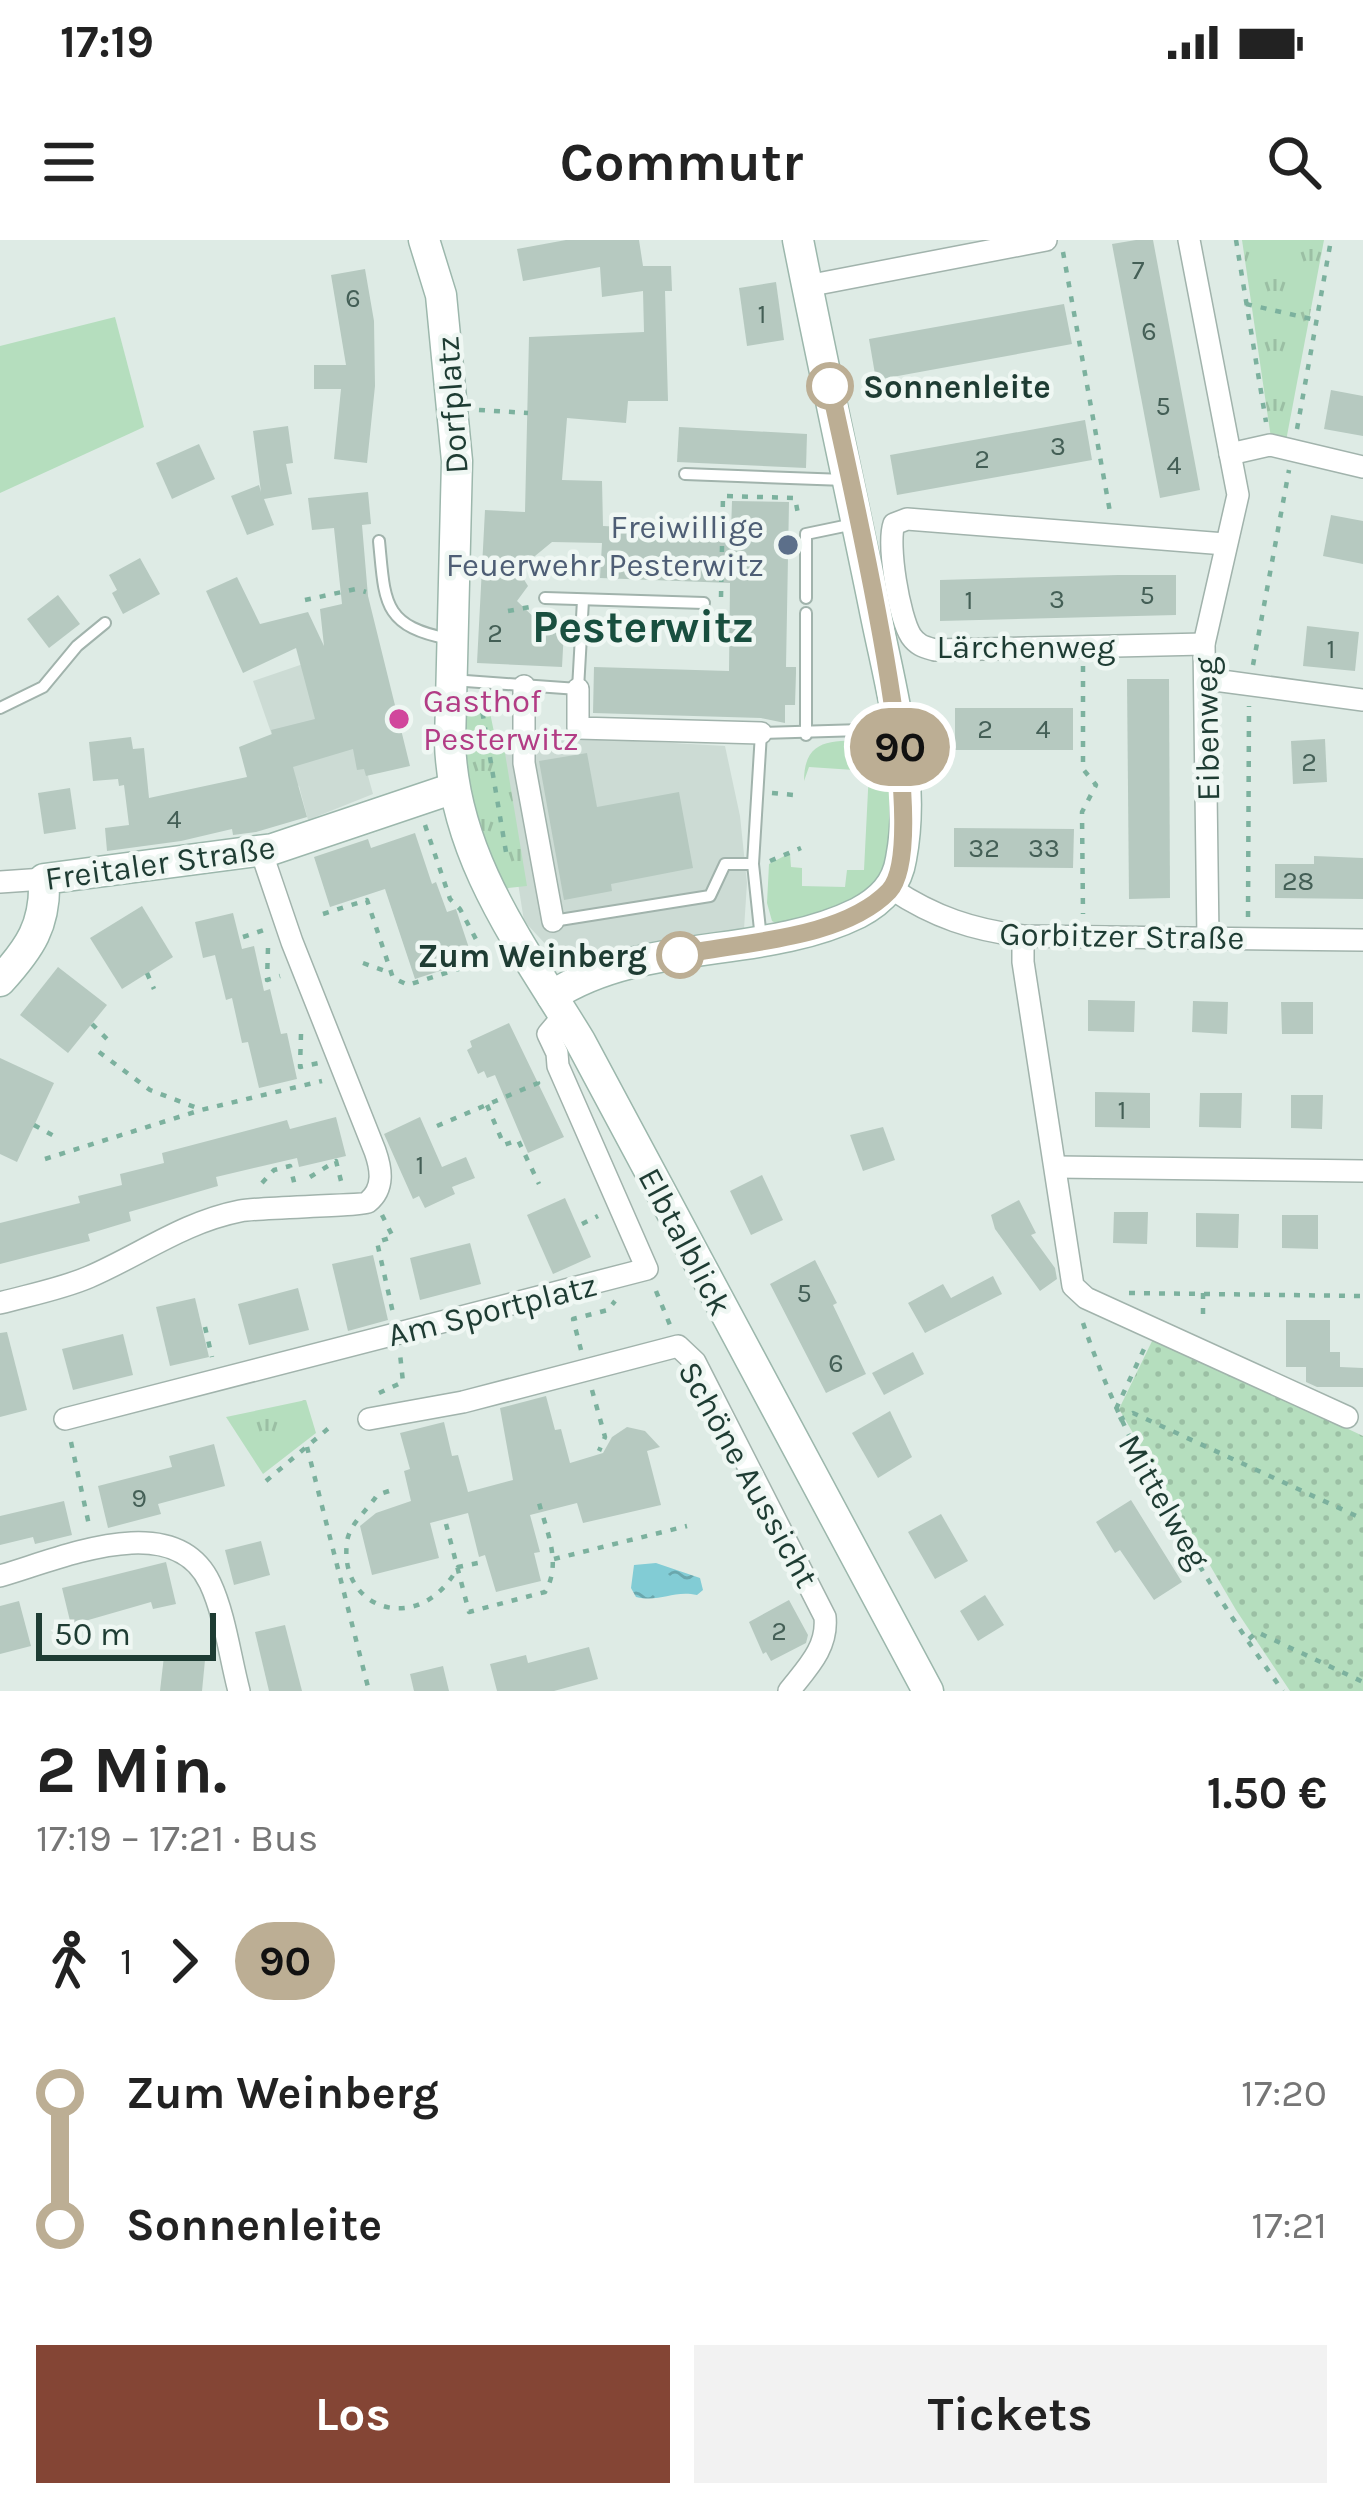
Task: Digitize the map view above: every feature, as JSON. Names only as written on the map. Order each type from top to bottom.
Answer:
[{"type":"street","name":"Dorfplatz","points":[[424,240],[445,323],[457,461],[456,588],[449,680],[454,788]]},
{"type":"street","points":[[558,1006],[597,973],[824,928],[862,911],[892,889],[902,860],[898,729],[798,240]]},
{"type":"street","points":[[807,286],[1046,240]]},
{"type":"street","name":"Eibenweg","points":[[1189,240],[1238,495],[1204,644],[1208,938]]},
{"type":"street","points":[[1230,454],[1281,448],[1363,467]]},
{"type":"street","name":"Lärchenweg","points":[[1114,536],[907,519],[894,524],[889,539],[908,632],[919,645],[935,650],[1204,644]]},
{"type":"street","points":[[1114,536],[1226,544]]},
{"type":"street","points":[[1207,679],[1363,700]]},
{"type":"street","points":[[524,686],[524,763],[553,921]]},
{"type":"street","points":[[578,689],[578,728],[760,733]]},
{"type":"street","name":"Freitaler Straße","points":[[0,882],[261,851],[301,842],[454,788]]},
{"type":"street","name":"Elbtalblick","points":[[454,788],[489,894],[558,1006],[928,1691]]},
{"type":"street","points":[[0,1303],[86,1279],[175,1231],[221,1215],[315,1203],[351,1207],[366,1203],[377,1189],[382,1172],[375,1151],[292,943],[261,851]]},
{"type":"street","points":[[0,981],[38,935],[45,905],[44,879]]},
{"type":"street","name":"Gorbitzer Straße","points":[[892,889],[922,910],[972,929],[1023,936],[1363,940]]},
{"type":"street","points":[[1023,936],[1023,962],[1073,1286],[1087,1298],[1347,1417]]},
{"type":"street","name":"Am Sportplatz","points":[[65,1419],[647,1269],[558,1066],[548,1034],[558,1006]]},
{"type":"street","points":[[1056,1167],[1363,1171]]},
{"type":"street","name":"Schöne Aussicht","points":[[369,1419],[463,1402],[678,1346],[695,1362],[824,1617],[826,1633],[820,1650],[789,1691]]},
{"type":"street","points":[[0,1576],[146,1540],[182,1550],[210,1582],[239,1691]]},
{"type":"lane","points":[[685,474],[848,480]]},
{"type":"lane","points":[[806,598],[806,534],[857,523]]},
{"type":"lane","points":[[379,541],[384,590],[396,619],[422,633],[453,639]]},
{"type":"lane","points":[[545,598],[704,603]]},
{"type":"lane","points":[[449,680],[578,689],[583,600]]},
{"type":"lane","points":[[806,613],[806,735]]},
{"type":"lane","points":[[0,707],[44,687],[77,646],[105,623]]},
{"type":"lane","points":[[761,940],[752,864],[760,733],[898,729]]},
{"type":"lane","points":[[553,921],[710,896],[725,864],[752,864]]},
{"type":"path","points":[[1061,240],[1114,536]]},
{"type":"path","points":[[1236,240],[1246,304],[1281,448]]},
{"type":"path","points":[[1248,938],[1249,686],[1281,448],[1318,320],[1331,240]]},
{"type":"path","points":[[1246,304],[1318,320]]},
{"type":"path","points":[[473,410],[528,413]]},
{"type":"path","points":[[704,603],[721,604],[723,496],[794,498],[806,534]]},
{"type":"path","points":[[305,600],[368,591]]},
{"type":"path","points":[[508,611],[520,611],[545,598]]},
{"type":"path","points":[[1082,648],[1083,769],[1096,784],[1082,812],[1083,912]]},
{"type":"path","points":[[480,697],[510,872]]},
{"type":"path","points":[[486,734],[497,732]]},
{"type":"path","points":[[425,824],[450,899],[487,960]]},
{"type":"path","points":[[752,864],[801,848]]},
{"type":"path","points":[[323,914],[367,900],[392,974]]},
{"type":"path","points":[[242,937],[273,928]]},
{"type":"path","points":[[268,948],[267,980],[282,976]]},
{"type":"path","points":[[362,963],[408,986],[487,960],[508,962]]},
{"type":"path","points":[[147,973],[154,989]]},
{"type":"path","points":[[92,1024],[109,1041]]},
{"type":"path","points":[[301,1034],[300,1067],[330,1060]]},
{"type":"path","points":[[99,1052],[151,1090],[201,1110]]},
{"type":"path","points":[[437,1126],[538,1083],[535,1077]]},
{"type":"path","points":[[45,1159],[201,1110],[333,1079]]},
{"type":"path","points":[[487,1105],[505,1145],[518,1140],[539,1184]]},
{"type":"path","points":[[34,1124],[54,1136]]},
{"type":"path","points":[[310,1177],[337,1162],[344,1196]]},
{"type":"path","points":[[262,1183],[274,1170],[290,1166],[297,1194]]},
{"type":"path","points":[[387,1289],[377,1242],[393,1238]]},
{"type":"path","points":[[647,1269],[678,1346]]},
{"type":"path","points":[[1087,1298],[1098,1292],[1363,1296]]},
{"type":"path","points":[[1202,1293],[1203,1322]]},
{"type":"path","name":"Mittelweg","points":[[1087,1298],[1079,1312],[1119,1420],[1283,1691]]},
{"type":"path","points":[[205,1327],[217,1380]]},
{"type":"path","points":[[1115,1411],[1154,1327]]},
{"type":"path","points":[[374,1395],[403,1382],[398,1333]]},
{"type":"path","points":[[1119,1420],[1133,1413],[1363,1519]]},
{"type":"path","points":[[65,1419],[95,1550]]},
{"type":"path","points":[[266,1481],[330,1427]]},
{"type":"path","points":[[307,1447],[369,1691]]},
{"type":"path","points":[[389,1491],[377,1495],[366,1515],[352,1526],[347,1542],[355,1581],[367,1597],[403,1610],[422,1606],[447,1586],[458,1567],[478,1563]]},
{"type":"path","points":[[446,1524],[470,1612],[545,1592],[553,1579],[554,1559],[539,1503]]},
{"type":"path","points":[[554,1559],[687,1526]]},
{"type":"path","points":[[1249,1639],[1257,1632],[1363,1682]]},
{"type":"shaded area","points":[[306,663],[350,711],[373,794],[308,820],[299,786],[288,781],[253,681]]},
{"type":"shaded area","points":[[516,734],[725,746],[740,816],[747,883],[744,929],[591,961],[576,952],[550,949],[524,921],[495,737]]},
{"type":"green space","points":[[1242,240],[1324,240],[1286,441],[1271,438]]},
{"type":"green space","points":[[115,317],[144,427],[0,493],[0,346]]},
{"type":"green space","points":[[486,693],[495,737],[516,734],[518,750],[505,753],[527,886],[500,889],[467,785],[460,714],[468,699]]},
{"type":"green space","points":[[873,740],[890,746],[889,849],[884,868],[875,884],[849,904],[779,925],[772,921],[767,903],[769,864],[790,853],[791,867],[802,868],[802,886],[845,887],[847,870],[864,870],[869,771],[809,767],[804,781],[810,755],[817,748],[836,741]]},
{"type":"green space","points":[[1154,1337],[1363,1436],[1363,1691],[1290,1691],[1236,1610],[1119,1409]]},
{"type":"green space","points":[[306,1400],[316,1433],[263,1474],[226,1417]]},
{"type":"water","points":[[656,1563],[700,1578],[703,1590],[697,1595],[636,1597],[631,1588],[634,1565]]},
{"type":"building","points":[[566,240],[639,240],[643,266],[671,266],[672,291],[665,291],[668,401],[628,401],[626,423],[567,418],[562,480],[602,481],[603,526],[731,532],[732,501],[789,502],[786,667],[796,667],[796,673],[795,705],[785,705],[785,723],[761,718],[593,713],[594,667],[729,671],[730,583],[600,578],[602,543],[552,542],[518,570],[528,586],[517,601],[546,629],[564,630],[562,667],[477,663],[485,510],[525,512],[529,337],[644,332],[643,291],[602,297],[600,267],[523,281],[517,249]]},
{"type":"building","points":[[1153,240],[1200,490],[1160,498],[1112,244]]},
{"type":"building","points":[[365,269],[374,321],[375,386],[367,463],[334,459],[341,389],[314,389],[314,365],[346,365],[331,275]]},
{"type":"building","points":[[776,282],[784,340],[747,346],[739,288]]},
{"type":"building","points":[[1064,304],[1072,344],[876,380],[869,339]]},
{"type":"building","points":[[1331,390],[1363,396],[1363,436],[1324,429]]},
{"type":"building","points":[[1085,420],[1092,460],[897,495],[890,455]]},
{"type":"building","points":[[288,426],[293,463],[286,464],[292,494],[264,499],[274,525],[247,535],[231,496],[259,485],[261,492],[253,431]]},
{"type":"building","points":[[679,427],[807,434],[806,468],[677,462]]},
{"type":"building","points":[[199,444],[215,479],[172,499],[156,463]]},
{"type":"building","points":[[368,492],[371,524],[362,525],[368,596],[410,766],[366,776],[364,769],[357,770],[353,749],[293,767],[307,817],[256,832],[233,835],[232,829],[107,851],[105,828],[129,825],[124,785],[119,786],[118,779],[93,781],[89,742],[131,737],[133,749],[144,748],[149,798],[247,777],[239,747],[272,734],[271,730],[315,719],[296,648],[243,673],[206,591],[237,577],[260,624],[308,612],[324,646],[320,609],[342,604],[334,528],[312,530],[308,498]]},
{"type":"building","points":[[1331,515],[1363,521],[1363,564],[1323,556]]},
{"type":"building","points":[[140,558],[160,594],[123,614],[109,575]]},
{"type":"building","points":[[1176,575],[1176,615],[940,621],[940,580]]},
{"type":"building","points":[[58,595],[80,624],[49,648],[27,619]]},
{"type":"building","points":[[1307,626],[1359,632],[1355,671],[1303,666]]},
{"type":"building","points":[[1127,679],[1169,679],[1170,898],[1129,899]]},
{"type":"building","points":[[955,708],[1073,708],[1073,750],[955,750]]},
{"type":"building","points":[[1325,739],[1327,782],[1293,784],[1291,741]]},
{"type":"building","points":[[587,753],[597,807],[679,792],[693,868],[611,884],[612,891],[564,900],[539,761]]},
{"type":"building","points":[[70,788],[76,829],[44,834],[38,793]]},
{"type":"building","points":[[954,828],[1074,829],[1073,868],[954,867]]},
{"type":"building","points":[[415,833],[432,884],[436,882],[447,912],[456,909],[470,951],[455,956],[458,965],[415,979],[385,889],[330,907],[314,857],[368,839],[371,848]]},
{"type":"building","points":[[1314,856],[1363,858],[1363,899],[1275,898],[1275,864],[1314,864]]},
{"type":"building","points":[[142,906],[173,957],[122,989],[90,938]]},
{"type":"building","points":[[233,913],[242,949],[254,946],[264,991],[270,989],[281,1034],[287,1033],[297,1079],[259,1088],[248,1042],[242,1043],[232,998],[226,1000],[215,955],[203,958],[195,922]]},
{"type":"building","points":[[58,967],[107,1005],[68,1053],[20,1015]]},
{"type":"building","points":[[1088,1000],[1135,1001],[1134,1032],[1088,1031]]},
{"type":"building","points":[[1193,1001],[1228,1002],[1227,1034],[1192,1032]]},
{"type":"building","points":[[1281,1002],[1313,1002],[1313,1034],[1282,1034]]},
{"type":"building","points":[[509,1023],[564,1137],[528,1153],[495,1075],[478,1074],[467,1050],[472,1047],[470,1041]]},
{"type":"building","points":[[0,1058],[54,1083],[17,1162],[0,1154]]},
{"type":"building","points":[[1095,1092],[1150,1093],[1150,1128],[1095,1127]]},
{"type":"building","points":[[1200,1093],[1242,1093],[1241,1128],[1199,1127]]},
{"type":"building","points":[[1291,1095],[1323,1095],[1322,1129],[1291,1128]]},
{"type":"building","points":[[336,1117],[346,1156],[299,1167],[297,1158],[216,1177],[218,1186],[129,1212],[131,1221],[88,1234],[90,1241],[0,1264],[0,1223],[80,1203],[78,1196],[122,1185],[120,1174],[164,1163],[162,1153],[287,1120],[290,1129]]},
{"type":"building","points":[[420,1117],[442,1167],[466,1157],[475,1178],[452,1187],[455,1194],[425,1208],[419,1196],[413,1199],[384,1134]]},
{"type":"building","points":[[883,1127],[895,1160],[863,1171],[850,1135]]},
{"type":"building","points":[[762,1175],[783,1220],[751,1235],[730,1191]]},
{"type":"building","points":[[565,1198],[591,1257],[553,1274],[527,1215]]},
{"type":"building","points":[[1019,1200],[1036,1233],[1031,1235],[1055,1268],[1057,1279],[1040,1291],[995,1229],[991,1215]]},
{"type":"building","points":[[1114,1212],[1148,1212],[1147,1244],[1113,1243]]},
{"type":"building","points":[[1196,1213],[1239,1214],[1238,1248],[1196,1247]]},
{"type":"building","points":[[1282,1215],[1318,1215],[1318,1249],[1282,1248]]},
{"type":"building","points":[[470,1243],[481,1284],[420,1300],[410,1258]]},
{"type":"building","points":[[373,1255],[388,1320],[348,1331],[332,1264]]},
{"type":"building","points":[[815,1260],[866,1374],[826,1393],[770,1284]]},
{"type":"building","points":[[993,1276],[1002,1294],[925,1333],[908,1303],[943,1284],[951,1298]]},
{"type":"building","points":[[298,1288],[309,1330],[249,1345],[238,1304]]},
{"type":"building","points":[[195,1298],[209,1357],[170,1366],[156,1307]]},
{"type":"building","points":[[1286,1320],[1330,1320],[1330,1352],[1340,1352],[1340,1367],[1363,1368],[1363,1387],[1317,1387],[1306,1382],[1306,1367],[1286,1367]]},
{"type":"building","points":[[7,1332],[27,1410],[0,1417],[0,1333]]},
{"type":"building","points":[[123,1334],[133,1375],[73,1390],[62,1349]]},
{"type":"building","points":[[913,1352],[924,1374],[884,1395],[872,1373]]},
{"type":"building","points":[[546,1396],[570,1463],[603,1453],[612,1437],[627,1427],[645,1431],[660,1447],[647,1451],[661,1505],[583,1523],[577,1503],[530,1515],[540,1552],[534,1553],[541,1581],[496,1592],[485,1555],[479,1557],[468,1513],[430,1523],[439,1558],[372,1575],[360,1526],[376,1513],[411,1501],[404,1471],[410,1469],[400,1433],[444,1422],[468,1492],[513,1480],[500,1408]]},
{"type":"building","points":[[890,1411],[912,1457],[878,1478],[852,1433]]},
{"type":"building","points":[[214,1444],[225,1486],[158,1504],[161,1514],[108,1528],[98,1486],[172,1467],[169,1456]]},
{"type":"building","points":[[1131,1500],[1182,1582],[1154,1600],[1096,1522]]},
{"type":"building","points":[[64,1501],[72,1535],[35,1544],[33,1537],[0,1545],[0,1516]]},
{"type":"building","points":[[941,1514],[968,1561],[935,1579],[908,1532]]},
{"type":"building","points":[[261,1541],[270,1575],[234,1585],[225,1550]]},
{"type":"building","points":[[166,1562],[176,1604],[153,1609],[151,1602],[71,1625],[62,1588]]},
{"type":"building","points":[[985,1595],[1004,1625],[978,1641],[960,1611]]},
{"type":"building","points":[[789,1600],[808,1635],[806,1643],[771,1661],[749,1622]]},
{"type":"building","points":[[19,1601],[31,1646],[0,1654],[0,1606]]},
{"type":"building","points":[[285,1625],[302,1691],[269,1691],[255,1632]]},
{"type":"building","points":[[589,1647],[598,1679],[554,1691],[497,1691],[490,1664],[526,1655],[528,1663]]},
{"type":"building","points":[[164,1656],[205,1660],[202,1691],[160,1691]]},
{"type":"building","points":[[443,1666],[449,1691],[414,1691],[410,1674]]},
{"type":"bus line","name":"90","points":[[680,955],[824,928],[862,911],[892,889],[902,860],[898,729],[830,386]]},
{"type":"place","name":"Sonnenleite","points":[[830,386]]},
{"type":"place","name":"Freiwillige Feuerwehr Pesterwitz","points":[[788,545]]},
{"type":"place","name":"Gasthof Pesterwitz","points":[[399,719]]},
{"type":"place","name":"Zum Weinberg","points":[[680,955]]},
{"type":"district","name":"Pesterwitz","points":[[643,626]]}]
